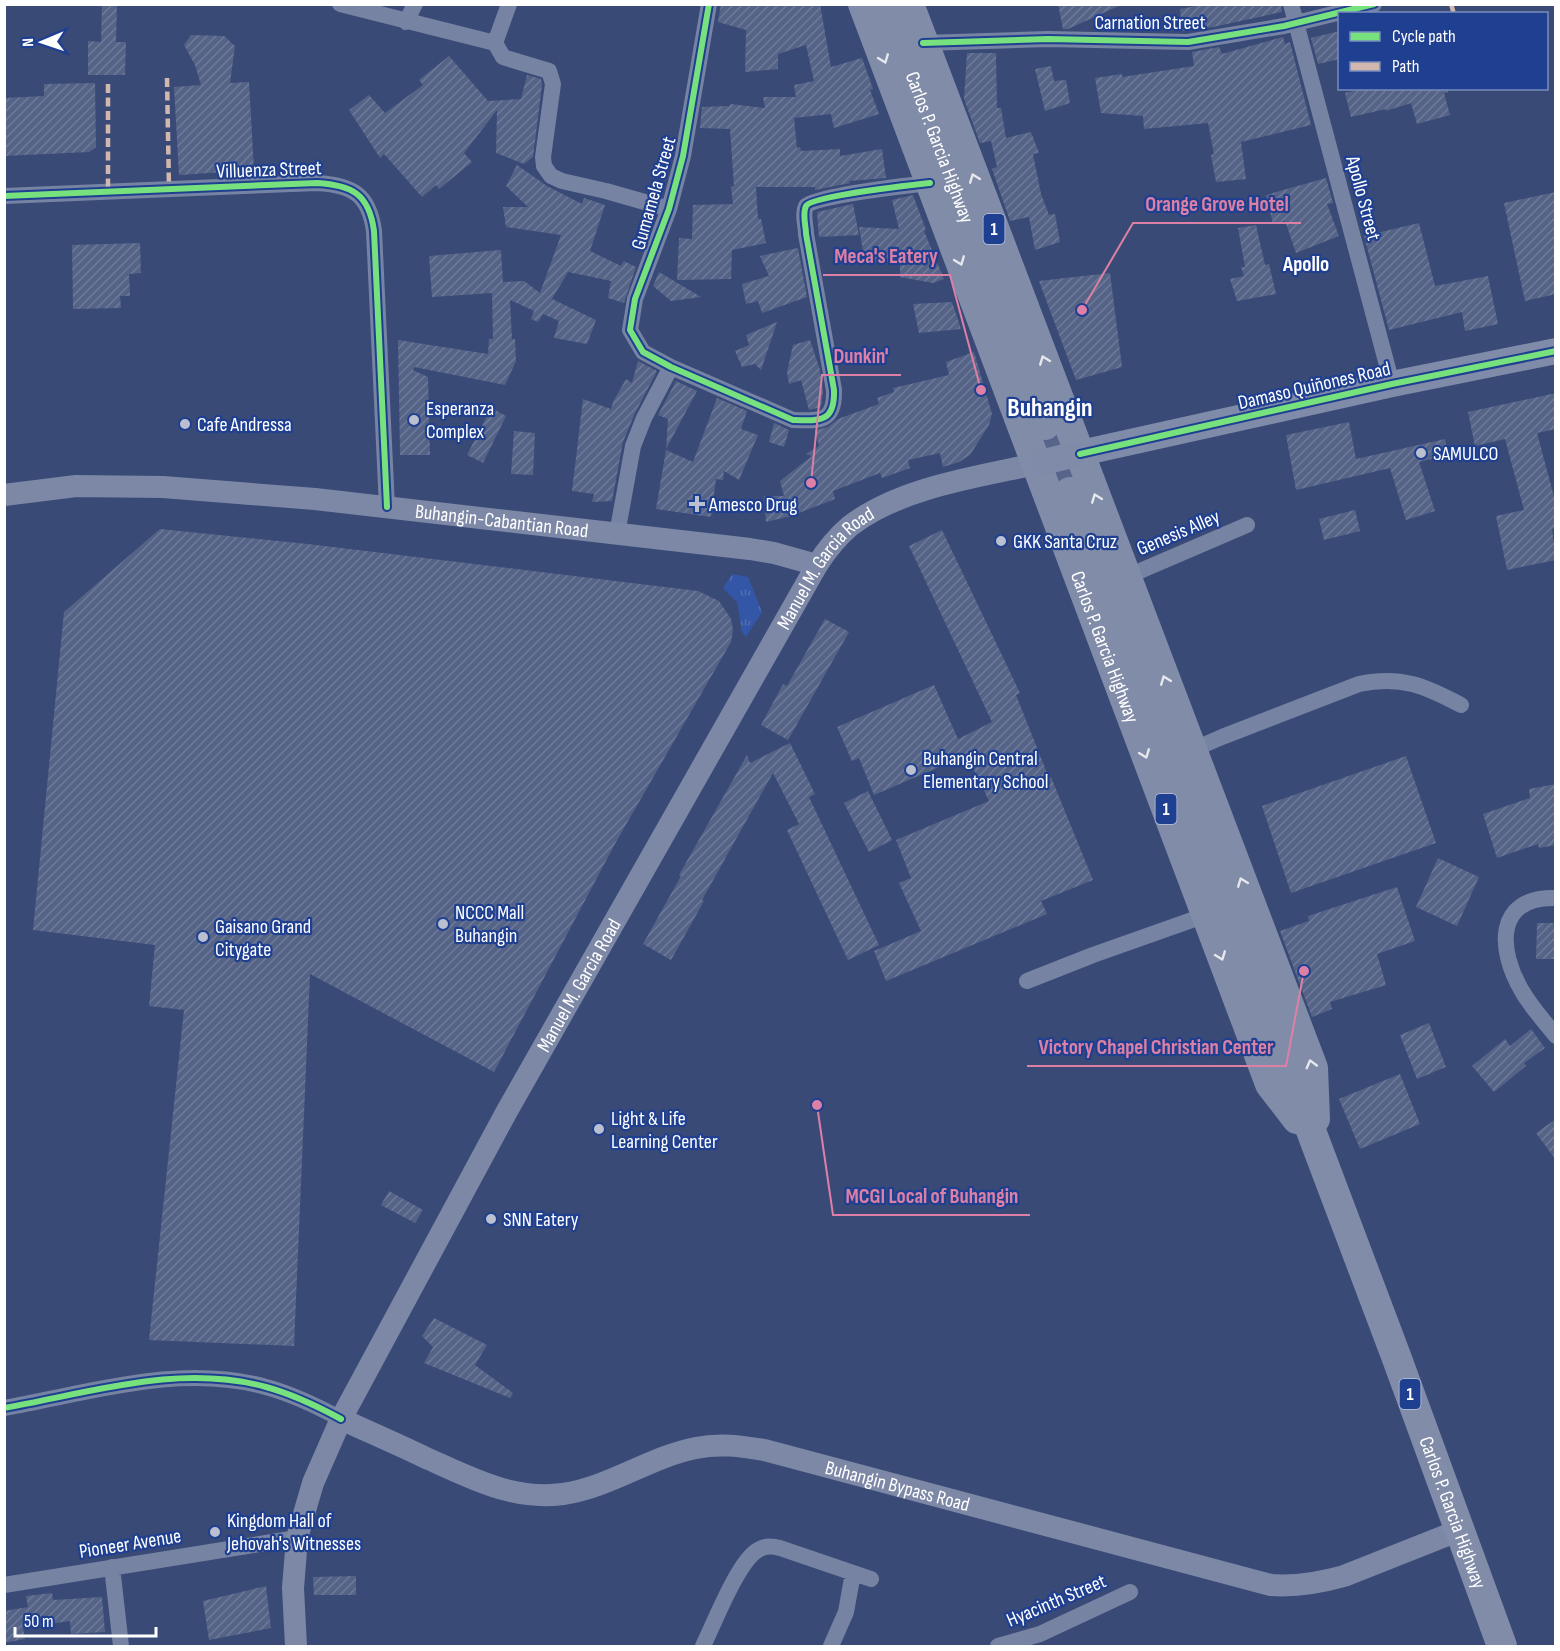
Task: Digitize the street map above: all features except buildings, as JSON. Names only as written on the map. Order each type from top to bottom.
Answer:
[{"type":"highway","name":"Carlos P. Garcia Highway","points":[[863,4],[930,183],[1040,463],[1270,1084],[1316,1143]]},
{"type":"highway","name":"Carlos P. Garcia Highway","points":[[886,4],[1045,425]]},
{"type":"highway","name":"Carlos P. Garcia Highway","points":[[909,4],[1076,455],[1126,577],[1313,1068],[1316,1143]]},
{"type":"highway","name":"Carlos P. Garcia Highway","points":[[1070,492],[1316,1143],[1502,1647]]},
{"type":"main road","name":"Damaso Quiñones Road","points":[[1040,463],[1392,384],[1556,351]]},
{"type":"main road","name":"Manuel M. Garcia Road","points":[[296,1647],[293,1588],[297,1538],[313,1483],[342,1419],[507,1111],[817,565],[850,526],[890,504],[945,484],[1040,463]]},
{"type":"main road","name":"Buhangin-Cabantian Road","points":[[4,495],[76,486],[122,485],[304,498],[750,549],[817,565]]},
{"type":"main road","name":"Buhangin Bypass Road","points":[[342,1419],[498,1489],[542,1496],[564,1493],[609,1480],[665,1457],[695,1448],[718,1445],[764,1450],[1271,1585],[1292,1586],[1344,1576],[1460,1530]]},
{"type":"street","points":[[340,4],[495,43],[503,57],[549,71],[552,77],[552,92],[543,148],[544,166],[551,176],[562,181],[669,209]]},
{"type":"street","points":[[406,22],[415,4]]},
{"type":"street","points":[[495,43],[509,4]]},
{"type":"street","name":"Gumamela Street","points":[[709,4],[683,156],[669,209],[635,298],[630,330],[642,352],[793,420],[811,421],[829,414],[833,409],[834,390],[806,234],[807,205],[812,201],[831,197],[930,183]]},
{"type":"street","name":"Apollo Street","points":[[1291,4],[1392,384]]},
{"type":"street","name":"Carnation Street","points":[[1341,12],[1374,4]]},
{"type":"street","name":"Carnation Street","points":[[923,43],[1048,39],[1176,43],[1220,38],[1338,13]]},
{"type":"street","name":"Villuenza Street","points":[[4,196],[317,183],[339,184],[353,190],[366,202],[372,215],[374,231],[387,507]]},
{"type":"street","points":[[617,534],[633,446],[644,418],[671,367]]},
{"type":"street","name":"Genesis Alley","points":[[1126,577],[1247,525]]},
{"type":"street","points":[[1192,750],[1359,684],[1379,680],[1395,680],[1411,684],[1437,692],[1461,705]]},
{"type":"street","points":[[1556,898],[1535,899],[1521,904],[1512,914],[1506,928],[1505,943],[1509,961],[1523,993],[1556,1036]]},
{"type":"street","points":[[1027,981],[1093,954],[1206,915]]},
{"type":"street","points":[[4,1408],[129,1383],[178,1378],[222,1380],[265,1386],[307,1401],[342,1419]]},
{"type":"street","name":"Pioneer Avenue","points":[[4,1585],[297,1538]]},
{"type":"street","points":[[703,1647],[738,1574],[747,1559],[758,1550],[769,1546],[780,1548],[871,1579]]},
{"type":"street","points":[[112,1566],[121,1647]]},
{"type":"street","points":[[831,1647],[846,1612],[854,1573]]},
{"type":"street","name":"Hyacinth Street","points":[[998,1647],[1042,1640],[1130,1592]]},
{"type":"green space","points":[[732,574],[748,577],[762,612],[746,637],[742,632],[737,602],[723,588]]},
{"type":"tunnel","points":[[1045,425],[1070,492]]},
{"type":"marked path","points":[[1451,4],[1453,12]]},
{"type":"marked path","points":[[167,78],[169,189]]},
{"type":"marked path","points":[[108,84],[108,192]]},
{"type":"cycle path","points":[[709,4],[683,156],[669,209],[635,299],[630,330],[643,352],[671,367],[793,420],[824,417],[832,408],[834,390],[806,234],[804,216],[806,206],[825,198],[930,183]]},
{"type":"cycle path","points":[[1341,12],[1374,4]]},
{"type":"cycle path","points":[[923,43],[1048,39],[1188,42],[1284,26],[1338,13]]},
{"type":"cycle path","points":[[4,196],[317,183],[340,186],[357,194],[368,208],[374,231],[387,507]]},
{"type":"cycle path","points":[[1080,454],[1392,384],[1556,351]]},
{"type":"cycle path","points":[[4,1408],[102,1388],[168,1379],[200,1378],[233,1380],[266,1387],[304,1401],[341,1419]]},
{"type":"place","name":"Orange Grove Hotel","points":[[1082,310]]},
{"type":"place","name":"Meca's Eatery","points":[[981,390]]},
{"type":"place","name":"Esperanza Complex","points":[[414,420]]},
{"type":"place","name":"Cafe Andressa","points":[[185,424]]},
{"type":"place","name":"SAMULCO","points":[[1421,453]]},
{"type":"place","name":"Dunkin'","points":[[811,483]]},
{"type":"place","name":"Amesco Drug","points":[[697,504]]},
{"type":"place","name":"GKK Santa Cruz","points":[[1001,541]]},
{"type":"place","name":"Buhangin Central Elementary School","points":[[911,770]]},
{"type":"place","name":"NCCC Mall Buhangin","points":[[443,924]]},
{"type":"place","name":"Gaisano Grand Citygate","points":[[203,937]]},
{"type":"place","name":"Victory Chapel Christian Center","points":[[1304,971]]},
{"type":"place","name":"MCGI Local of Buhangin","points":[[817,1105]]},
{"type":"place","name":"Light & Life Learning Center","points":[[599,1129]]},
{"type":"place","name":"SNN Eatery","points":[[491,1219]]},
{"type":"place","name":"Kingdom Hall of Jehovah's Witnesses","points":[[215,1532]]},
{"type":"district","name":"Apollo","points":[[1306,264]]},
{"type":"district","name":"Buhangin","points":[[1050,407]]}]
